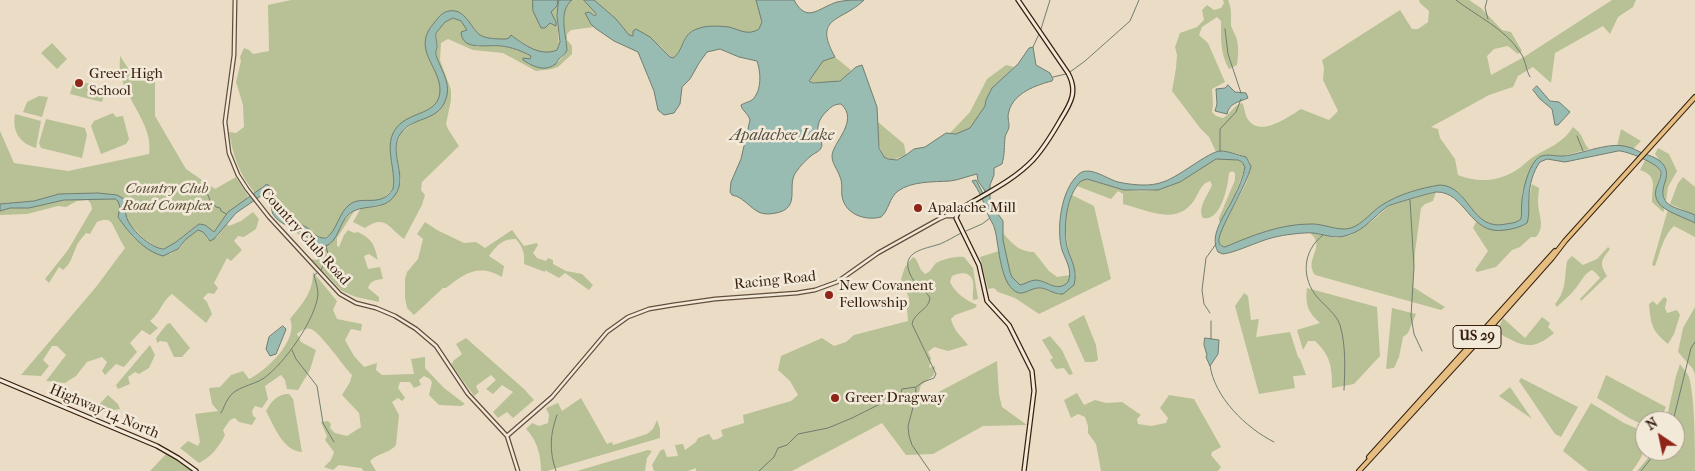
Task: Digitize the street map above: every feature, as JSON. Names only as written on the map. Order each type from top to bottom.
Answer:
[{"type":"main road","points":[[1018,0],[1068,73],[1074,92],[1071,103],[1042,149],[1024,169],[957,213],[957,222],[977,258],[987,301],[1011,328],[1032,371],[1034,391],[1024,471]]},
{"type":"main road","name":"US 29","points":[[1359,471],[1695,96]]},
{"type":"main road","name":"Highway 14 North","points":[[0,380],[157,446],[196,471]]},
{"type":"street","name":"Country Club Road","points":[[235,0],[234,49],[225,113],[225,130],[231,160],[238,175],[259,204],[340,294],[356,304],[376,308],[395,316],[416,329],[433,343],[468,394],[507,436],[518,471]]},
{"type":"street","name":"Racing Road","points":[[507,436],[552,397],[607,332],[621,321],[649,309],[715,299],[806,292],[828,286],[851,273],[878,253],[944,216],[957,213]]},
{"type":"street","name":"Racing Road","points":[[951,214],[957,213]]},
{"type":"street","name":"Racing Road","points":[[944,216],[957,213]]},
{"type":"street","points":[[948,216],[957,222]]},
{"type":"green space","points":[[291,0],[559,0],[557,16],[559,47],[548,53],[528,47],[511,35],[506,39],[493,39],[481,36],[461,13],[432,25],[427,36],[426,46],[438,78],[440,95],[432,108],[405,121],[394,132],[391,146],[394,175],[393,189],[381,200],[352,204],[331,234],[322,239],[307,227],[295,224],[281,215],[273,190],[264,185],[255,193],[249,186],[238,164],[232,149],[229,132],[236,133],[244,127],[243,105],[236,82],[241,61],[240,57],[244,48],[253,54],[269,51],[268,5]]},
{"type":"green space","points":[[572,0],[584,0],[591,6],[597,16],[589,12],[587,17],[594,27],[571,30],[567,34],[567,40],[572,46],[572,54],[558,67],[552,69],[536,71],[503,53],[473,50],[448,39],[441,43],[440,60],[451,90],[446,124],[459,146],[422,182],[421,190],[425,195],[422,205],[404,239],[382,222],[365,228],[353,222],[361,208],[378,207],[388,202],[395,195],[401,181],[397,144],[401,133],[445,99],[436,54],[438,45],[436,36],[438,30],[445,22],[453,18],[461,21],[467,28],[465,32],[477,47],[491,45],[512,48],[531,56],[530,59],[542,68],[554,65],[567,50],[564,16],[565,10]]},
{"type":"green space","points":[[594,0],[756,0],[761,15],[761,26],[755,32],[749,33],[724,27],[703,27],[692,31],[685,38],[676,57],[672,58],[659,45],[634,34],[632,36],[629,35],[616,19]]},
{"type":"green space","points":[[1223,0],[1228,0],[1231,12],[1231,25],[1238,43],[1237,65],[1229,69],[1226,63],[1222,46],[1221,21],[1217,17],[1202,27],[1199,35],[1208,43],[1225,82],[1212,89],[1212,112],[1216,116],[1223,118],[1242,103],[1247,118],[1252,124],[1259,127],[1281,121],[1301,109],[1329,120],[1338,111],[1323,80],[1324,68],[1322,60],[1400,10],[1412,29],[1418,29],[1428,22],[1429,11],[1419,0],[1469,0],[1481,8],[1502,30],[1511,32],[1522,51],[1518,54],[1508,46],[1494,49],[1487,56],[1491,75],[1524,57],[1612,0],[1636,0],[1633,7],[1618,17],[1610,34],[1603,26],[1555,53],[1551,83],[1533,67],[1518,76],[1513,87],[1489,95],[1431,127],[1438,129],[1440,138],[1455,159],[1458,175],[1474,180],[1491,180],[1514,172],[1531,158],[1560,141],[1573,127],[1577,130],[1589,149],[1563,156],[1540,157],[1535,161],[1522,193],[1522,217],[1520,221],[1504,226],[1491,224],[1482,219],[1460,194],[1451,188],[1440,185],[1418,190],[1389,201],[1352,228],[1341,229],[1315,224],[1288,226],[1255,235],[1225,247],[1219,244],[1219,236],[1222,226],[1247,182],[1250,162],[1243,156],[1234,153],[1216,152],[1209,137],[1172,91],[1177,55],[1175,47],[1180,33],[1197,27],[1204,20],[1202,10],[1207,5],[1214,10],[1221,8],[1224,3]]},
{"type":"green space","points":[[52,43],[67,59],[57,69],[41,53]]},
{"type":"green space","name":"Country Club Road Complex","points":[[120,56],[134,77],[146,71],[155,70],[155,116],[186,169],[215,189],[236,177],[248,196],[248,199],[228,212],[214,232],[205,225],[199,224],[169,247],[165,249],[157,248],[130,225],[125,215],[126,206],[117,195],[98,193],[59,194],[34,201],[0,204],[0,131],[14,163],[68,171],[149,154],[148,134],[121,76]]},
{"type":"green space","points":[[835,57],[851,70],[842,79],[835,82],[810,82],[812,75],[823,61]]},
{"type":"green space","points":[[1006,65],[1014,67],[991,90],[985,106],[970,128],[956,134],[950,133],[970,112],[987,79]]},
{"type":"green space","points":[[74,80],[106,88],[102,102],[70,94]]},
{"type":"green space","points":[[39,96],[48,97],[42,117],[23,112],[27,102]]},
{"type":"green space","points":[[113,113],[116,117],[123,116],[129,139],[126,144],[101,154],[91,126],[94,121]]},
{"type":"green space","points":[[15,114],[41,121],[36,148],[25,143],[18,136],[14,120]]},
{"type":"green space","points":[[46,119],[85,128],[87,135],[82,158],[41,148],[39,143]]},
{"type":"green space","points":[[878,122],[904,144],[906,155],[892,160],[884,157],[878,143]]},
{"type":"green space","points":[[1621,129],[1641,141],[1633,149],[1617,146]]},
{"type":"green space","points":[[1658,148],[1669,154],[1677,171],[1668,187],[1666,201],[1662,193],[1667,171],[1655,154]]},
{"type":"green space","points":[[1221,158],[1238,160],[1245,167],[1234,198],[1221,222],[1219,218],[1235,180],[1235,173],[1232,171],[1229,173],[1227,186],[1219,209],[1209,218],[1203,218],[1201,210],[1212,185],[1210,181],[1202,186],[1190,205],[1182,211],[1164,215],[1123,204],[1123,194],[1118,191],[1111,199],[1077,186],[1081,181],[1087,179],[1126,190],[1149,191],[1161,189],[1191,175],[1208,163]]},
{"type":"green space","points":[[1645,160],[1660,170],[1657,195],[1660,204],[1665,208],[1663,212],[1652,202],[1652,179],[1646,172],[1640,170]]},
{"type":"green space","points":[[1683,177],[1695,187],[1695,215],[1670,204],[1678,183]]},
{"type":"green space","points":[[1532,184],[1539,188],[1538,201],[1541,229],[1539,233],[1536,237],[1531,237],[1520,247],[1512,250],[1496,267],[1477,272],[1475,270],[1488,251],[1473,228],[1476,222],[1488,228],[1500,230],[1524,225]]},
{"type":"green space","points":[[1436,192],[1433,201],[1421,208],[1415,252],[1413,287],[1445,307],[1441,310],[1315,275],[1312,263],[1316,243],[1314,237],[1309,232],[1336,238],[1351,235],[1371,222],[1390,205]]},
{"type":"green space","points":[[1072,195],[1094,206],[1111,279],[1039,314],[1015,298],[998,292],[994,288],[988,289],[980,257],[999,251],[1003,272],[1025,292],[1042,289],[1059,295],[1076,275],[1068,248],[1065,224],[1066,213]]},
{"type":"green space","points":[[74,199],[115,199],[120,207],[118,217],[132,236],[143,245],[170,254],[181,247],[186,239],[198,230],[203,232],[208,240],[217,237],[227,224],[229,226],[241,221],[253,212],[259,219],[256,229],[244,237],[238,236],[234,241],[242,250],[231,261],[227,258],[214,283],[218,288],[214,294],[208,293],[203,298],[207,302],[212,314],[206,323],[172,294],[150,321],[158,328],[150,335],[142,330],[130,343],[137,352],[124,367],[116,364],[105,375],[102,371],[107,362],[102,357],[87,362],[76,376],[65,383],[46,381],[66,355],[57,346],[52,346],[43,360],[49,366],[41,376],[21,375],[96,287],[125,248],[108,220],[97,222],[90,234],[86,233],[78,243],[68,265],[63,270],[59,267],[49,283],[45,279],[68,250],[92,209],[91,204],[88,200],[77,201],[66,207],[58,206],[27,214],[0,215],[0,211],[10,208],[29,208]]},
{"type":"green space","points":[[1668,209],[1695,223],[1695,237],[1674,226],[1664,240],[1655,266],[1652,265]]},
{"type":"green space","points":[[355,210],[337,238],[337,246],[339,247],[348,230],[354,233],[358,232],[372,243],[378,260],[369,254],[364,256],[368,269],[380,267],[383,279],[370,283],[368,288],[379,297],[379,302],[356,297],[342,291],[311,259],[317,260],[321,256],[296,230],[306,238],[330,244],[345,219]]},
{"type":"green space","points":[[425,222],[464,243],[476,242],[485,248],[512,230],[524,246],[537,243],[538,245],[533,253],[537,258],[546,261],[548,258],[553,260],[553,264],[566,271],[582,274],[593,285],[589,290],[565,273],[559,278],[545,270],[545,272],[524,264],[522,248],[516,239],[511,239],[500,243],[489,256],[504,266],[502,277],[486,271],[472,272],[465,275],[446,288],[443,288],[414,315],[407,308],[405,279],[407,272],[418,259],[423,239],[417,234]]},
{"type":"green space","points":[[1003,233],[1017,247],[1025,251],[1034,252],[1049,271],[1057,277],[1070,275],[1069,281],[1065,285],[1060,286],[1031,281],[1020,285],[1012,277],[1009,270]]},
{"type":"green space","points":[[1608,247],[1610,249],[1602,262],[1607,276],[1581,301],[1580,299],[1600,278],[1592,270],[1557,307],[1555,304],[1562,294],[1567,261],[1572,256],[1583,265],[1597,259]]},
{"type":"green space","points":[[913,257],[925,274],[936,263],[954,257],[964,257],[973,268],[978,299],[973,300],[973,282],[968,274],[962,273],[952,276],[950,282],[955,290],[965,299],[977,305],[975,308],[955,315],[951,319],[956,330],[968,345],[948,351],[934,347],[928,352],[931,358],[929,368],[935,366],[934,375],[921,385],[916,404],[997,361],[999,394],[1002,407],[1027,425],[983,426],[933,454],[906,455],[882,423],[792,471],[696,471],[696,468],[688,471],[654,471],[652,465],[660,451],[664,449],[667,457],[678,456],[675,445],[683,444],[685,450],[696,442],[698,438],[709,434],[713,440],[718,439],[723,436],[721,430],[744,423],[743,415],[791,401],[798,395],[790,381],[778,370],[781,356],[822,338],[834,346],[846,342],[854,335],[908,321],[907,309],[909,298],[901,279],[905,267]]},
{"type":"green space","points":[[313,272],[337,301],[333,310],[337,319],[362,324],[361,331],[351,329],[345,340],[354,356],[364,367],[377,363],[376,370],[382,375],[414,374],[411,359],[425,357],[425,368],[444,388],[465,404],[461,406],[439,405],[429,395],[432,382],[424,376],[419,380],[421,385],[414,388],[410,382],[400,382],[398,388],[405,398],[402,401],[398,398],[392,402],[399,415],[396,445],[391,450],[370,461],[376,471],[364,471],[361,468],[339,465],[333,470],[324,467],[331,460],[334,452],[325,440],[327,436],[321,422],[328,421],[331,424],[330,428],[335,433],[347,436],[361,427],[359,413],[342,395],[352,375],[315,332],[311,329],[305,329],[297,334],[301,342],[316,350],[310,370],[298,390],[287,389],[285,380],[281,375],[265,386],[268,399],[262,408],[255,406],[252,411],[253,416],[256,418],[252,425],[239,422],[235,418],[230,420],[223,430],[225,435],[217,448],[211,455],[199,463],[180,448],[188,441],[198,446],[200,442],[195,414],[218,411],[212,404],[209,388],[220,387],[231,375],[243,371],[249,379],[272,362],[290,336],[292,327],[290,319],[309,292]]},
{"type":"green space","points":[[1307,288],[1377,307],[1380,356],[1354,384],[1332,388],[1330,362],[1320,346],[1315,341],[1308,341],[1303,350],[1297,330],[1320,323],[1308,308],[1306,299]]},
{"type":"green space","points":[[1244,293],[1248,296],[1251,320],[1259,319],[1256,337],[1290,332],[1306,375],[1293,376],[1295,388],[1259,394],[1235,306]]},
{"type":"green space","points":[[1664,297],[1667,299],[1665,308],[1667,313],[1677,310],[1680,315],[1674,334],[1668,344],[1658,335],[1650,317],[1649,304],[1653,301],[1657,305]]},
{"type":"green space","points":[[1695,307],[1695,375],[1693,369],[1678,352],[1683,328]]},
{"type":"green space","points":[[1392,308],[1416,314],[1408,333],[1403,337],[1399,357],[1394,368],[1386,369]]},
{"type":"green space","points":[[1084,315],[1096,345],[1098,360],[1094,362],[1085,362],[1068,324]]},
{"type":"green space","points":[[1542,317],[1550,323],[1548,327],[1554,333],[1539,343],[1525,345],[1497,332],[1503,318],[1525,338]]},
{"type":"green space","points":[[170,323],[190,348],[182,357],[174,357],[167,342],[160,341],[157,343],[156,338],[167,324]]},
{"type":"green space","points":[[1050,336],[1062,350],[1073,374],[1069,375],[1064,368],[1056,369],[1050,360],[1053,358],[1042,340]]},
{"type":"green space","points":[[466,338],[534,400],[513,418],[507,412],[498,418],[493,412],[513,392],[502,385],[493,394],[486,389],[496,380],[491,375],[476,386],[479,392],[474,396],[452,365],[453,361],[462,354],[456,344]]},
{"type":"green space","points":[[150,345],[155,355],[149,368],[139,374],[135,372],[128,377],[130,384],[118,389],[116,385]]},
{"type":"green space","points":[[1680,364],[1689,377],[1691,386],[1695,471],[1637,471],[1646,461],[1685,461],[1685,411],[1668,411]]},
{"type":"green space","points":[[1606,375],[1666,407],[1664,411],[1635,411],[1635,421],[1597,398]]},
{"type":"green space","points":[[1521,378],[1578,407],[1561,437],[1555,434],[1519,381]]},
{"type":"green space","points":[[1510,387],[1532,419],[1499,396]]},
{"type":"green space","points":[[1077,393],[1084,405],[1095,400],[1106,403],[1122,402],[1141,415],[1137,419],[1138,424],[1151,426],[1166,423],[1168,418],[1160,408],[1169,395],[1194,399],[1221,447],[1212,452],[1211,455],[1221,467],[1218,471],[1101,471],[1096,444],[1088,433],[1085,417],[1078,414],[1071,418],[1064,400]]},
{"type":"green space","points":[[289,394],[293,399],[302,452],[295,451],[284,443],[266,411],[274,400]]},
{"type":"green space","points":[[108,395],[118,404],[120,409],[99,413],[93,411]]},
{"type":"green space","points":[[581,398],[607,444],[612,442],[613,445],[647,434],[653,429],[657,420],[660,438],[547,471],[541,471],[538,448],[526,429],[532,423],[539,426],[548,423],[549,415],[546,408],[558,403],[562,411]]},
{"type":"green space","points":[[1591,403],[1635,428],[1635,461],[1639,461],[1632,471],[1588,471],[1563,451]]},
{"type":"green space","points":[[648,450],[652,451],[647,458],[645,471],[577,471]]},
{"type":"green space","points":[[166,454],[178,460],[192,471],[150,471]]},
{"type":"water","points":[[533,0],[558,0],[557,6],[551,12],[556,26],[550,23],[545,28],[541,28],[533,11]]},
{"type":"water","points":[[559,0],[572,0],[565,10],[564,16],[567,50],[556,64],[546,68],[534,66],[523,60],[523,58],[530,59],[531,56],[513,48],[471,45],[462,38],[461,32],[467,30],[461,21],[453,18],[445,22],[436,33],[436,55],[448,90],[444,104],[433,115],[406,127],[397,140],[396,148],[400,180],[399,188],[395,195],[385,204],[360,209],[348,215],[336,236],[326,246],[314,242],[299,231],[278,220],[273,214],[268,191],[236,213],[214,239],[210,241],[203,232],[198,230],[186,239],[178,249],[163,256],[143,246],[127,229],[118,217],[120,207],[115,199],[64,200],[29,208],[10,208],[0,211],[0,204],[34,201],[59,194],[98,193],[117,195],[124,199],[126,215],[135,231],[153,246],[164,249],[199,224],[205,225],[214,232],[228,212],[267,184],[272,190],[277,208],[282,215],[288,220],[306,227],[317,236],[326,238],[333,231],[342,213],[349,205],[354,202],[377,200],[388,195],[393,189],[394,181],[390,149],[393,134],[403,122],[430,108],[439,98],[439,81],[428,57],[425,41],[428,32],[440,16],[449,11],[459,12],[480,35],[506,39],[511,35],[533,49],[551,52],[557,50],[560,42],[557,16]]},
{"type":"water","name":"Apalachee Lake","points":[[584,0],[594,0],[616,19],[629,35],[633,36],[633,31],[636,29],[650,37],[673,58],[677,55],[685,39],[692,31],[713,26],[729,27],[748,32],[759,29],[762,22],[756,0],[794,0],[799,7],[808,13],[837,2],[864,0],[833,21],[828,27],[829,44],[835,57],[823,61],[809,81],[813,83],[840,81],[856,67],[862,65],[877,107],[879,148],[884,157],[897,160],[914,149],[925,147],[946,133],[956,134],[970,128],[985,106],[992,88],[1018,64],[1029,48],[1033,47],[1036,65],[1050,73],[1053,79],[1026,91],[1012,105],[1008,113],[1009,127],[1005,137],[1002,164],[994,168],[994,175],[990,185],[990,201],[1003,221],[1003,240],[1010,272],[1020,285],[1036,280],[1052,286],[1064,285],[1068,282],[1070,274],[1060,241],[1060,221],[1068,189],[1079,174],[1088,171],[1098,173],[1118,182],[1152,185],[1170,179],[1215,152],[1220,151],[1246,157],[1251,166],[1219,237],[1221,246],[1225,247],[1255,235],[1288,226],[1315,224],[1341,229],[1351,228],[1360,224],[1382,205],[1396,198],[1440,185],[1450,187],[1458,193],[1485,221],[1494,225],[1514,223],[1521,219],[1525,185],[1530,169],[1538,158],[1545,155],[1571,155],[1596,148],[1613,146],[1630,147],[1660,161],[1665,166],[1666,172],[1664,198],[1670,205],[1695,215],[1695,223],[1670,211],[1658,202],[1656,190],[1661,172],[1655,165],[1642,158],[1618,151],[1565,162],[1547,159],[1540,162],[1535,170],[1529,193],[1527,223],[1522,226],[1505,230],[1493,230],[1475,220],[1454,198],[1436,192],[1388,206],[1354,233],[1342,237],[1310,233],[1288,235],[1267,239],[1223,254],[1218,252],[1215,238],[1220,224],[1238,190],[1245,167],[1238,160],[1216,159],[1180,182],[1158,190],[1124,190],[1087,179],[1081,181],[1076,187],[1069,203],[1065,230],[1067,247],[1075,270],[1074,285],[1063,294],[1057,294],[1041,288],[1019,293],[1008,283],[1004,275],[994,228],[981,196],[972,181],[976,180],[984,195],[985,191],[978,181],[977,174],[953,180],[910,185],[895,194],[881,217],[863,217],[847,208],[842,196],[841,180],[832,156],[847,124],[848,117],[841,104],[832,106],[822,117],[818,129],[821,148],[796,172],[793,178],[792,198],[786,209],[763,214],[737,196],[732,195],[730,192],[731,182],[741,159],[750,120],[741,105],[752,100],[758,92],[760,76],[757,61],[739,57],[720,49],[707,52],[690,79],[682,87],[680,104],[674,113],[664,115],[658,110],[654,91],[638,52],[614,41],[595,28],[585,13],[589,12],[595,16],[596,14]]},
{"type":"water","points":[[1228,85],[1235,92],[1246,93],[1248,98],[1232,105],[1227,114],[1215,111],[1217,104],[1216,89],[1225,88]]},
{"type":"water","points":[[1537,86],[1550,101],[1559,102],[1570,112],[1558,125],[1555,125],[1552,109],[1533,90]]},
{"type":"water","points":[[283,326],[286,329],[276,354],[270,356],[266,349],[269,337]]},
{"type":"water","points":[[1205,338],[1219,340],[1218,354],[1210,366],[1206,357]]},
{"type":"waterway","points":[[1041,29],[1050,0]]},
{"type":"waterway","points":[[1070,72],[1130,21],[1139,0]]},
{"type":"waterway","points":[[1456,0],[1499,29],[1514,44],[1522,55],[1530,77]]},
{"type":"waterway","points":[[1487,0],[1485,8],[1488,19]]},
{"type":"waterway","points":[[1225,29],[1228,54],[1241,93]]},
{"type":"waterway","points":[[1033,47],[1039,34]]},
{"type":"waterway","points":[[1053,77],[1066,74]]},
{"type":"waterway","points":[[1220,151],[1220,129],[1236,112],[1241,99]]},
{"type":"waterway","points":[[1577,136],[1583,151]]},
{"type":"waterway","points":[[207,193],[210,200]]},
{"type":"waterway","points":[[1410,200],[1414,267],[1411,316],[1414,334],[1422,351]]},
{"type":"waterway","points":[[213,203],[226,214]]},
{"type":"waterway","points":[[966,231],[990,218]]},
{"type":"waterway","points":[[759,471],[774,457],[778,448],[787,445],[798,434],[828,428],[852,418],[880,404],[883,398],[901,401],[903,398],[902,389],[916,387],[934,378],[936,374],[912,324],[913,320],[927,305],[930,298],[912,278],[908,260],[916,252],[940,244],[961,233]]},
{"type":"waterway","points":[[1323,235],[1311,249],[1306,265],[1307,274],[1312,290],[1340,325],[1345,365],[1344,390]]},
{"type":"waterway","points":[[1210,313],[1204,304],[1202,290],[1206,258],[1216,244]]},
{"type":"waterway","points":[[321,270],[328,254],[326,246]]},
{"type":"waterway","points":[[221,413],[226,402],[235,391],[264,378],[281,362],[298,340],[312,316],[316,304],[318,291],[314,275],[317,273]]},
{"type":"waterway","points":[[1211,321],[1211,339]]},
{"type":"waterway","points":[[1675,411],[1691,348],[1695,342]]},
{"type":"waterway","points":[[292,350],[296,359],[317,386],[323,423],[334,442]]},
{"type":"waterway","points":[[1210,365],[1218,389],[1233,410],[1253,429],[1274,442]]},
{"type":"waterway","points":[[916,388],[908,426],[909,436],[912,445],[930,471]]},
{"type":"waterway","points":[[556,471],[551,443],[557,415]]},
{"type":"waterway","points":[[1641,471],[1649,461]]},
{"type":"place","name":"Greer High School","points":[[79,83]]},
{"type":"place","name":"Apalache Mill","points":[[918,208]]},
{"type":"place","name":"New Covanent Fellowship","points":[[829,295]]},
{"type":"place","name":"Greer Dragway","points":[[835,398]]}]
